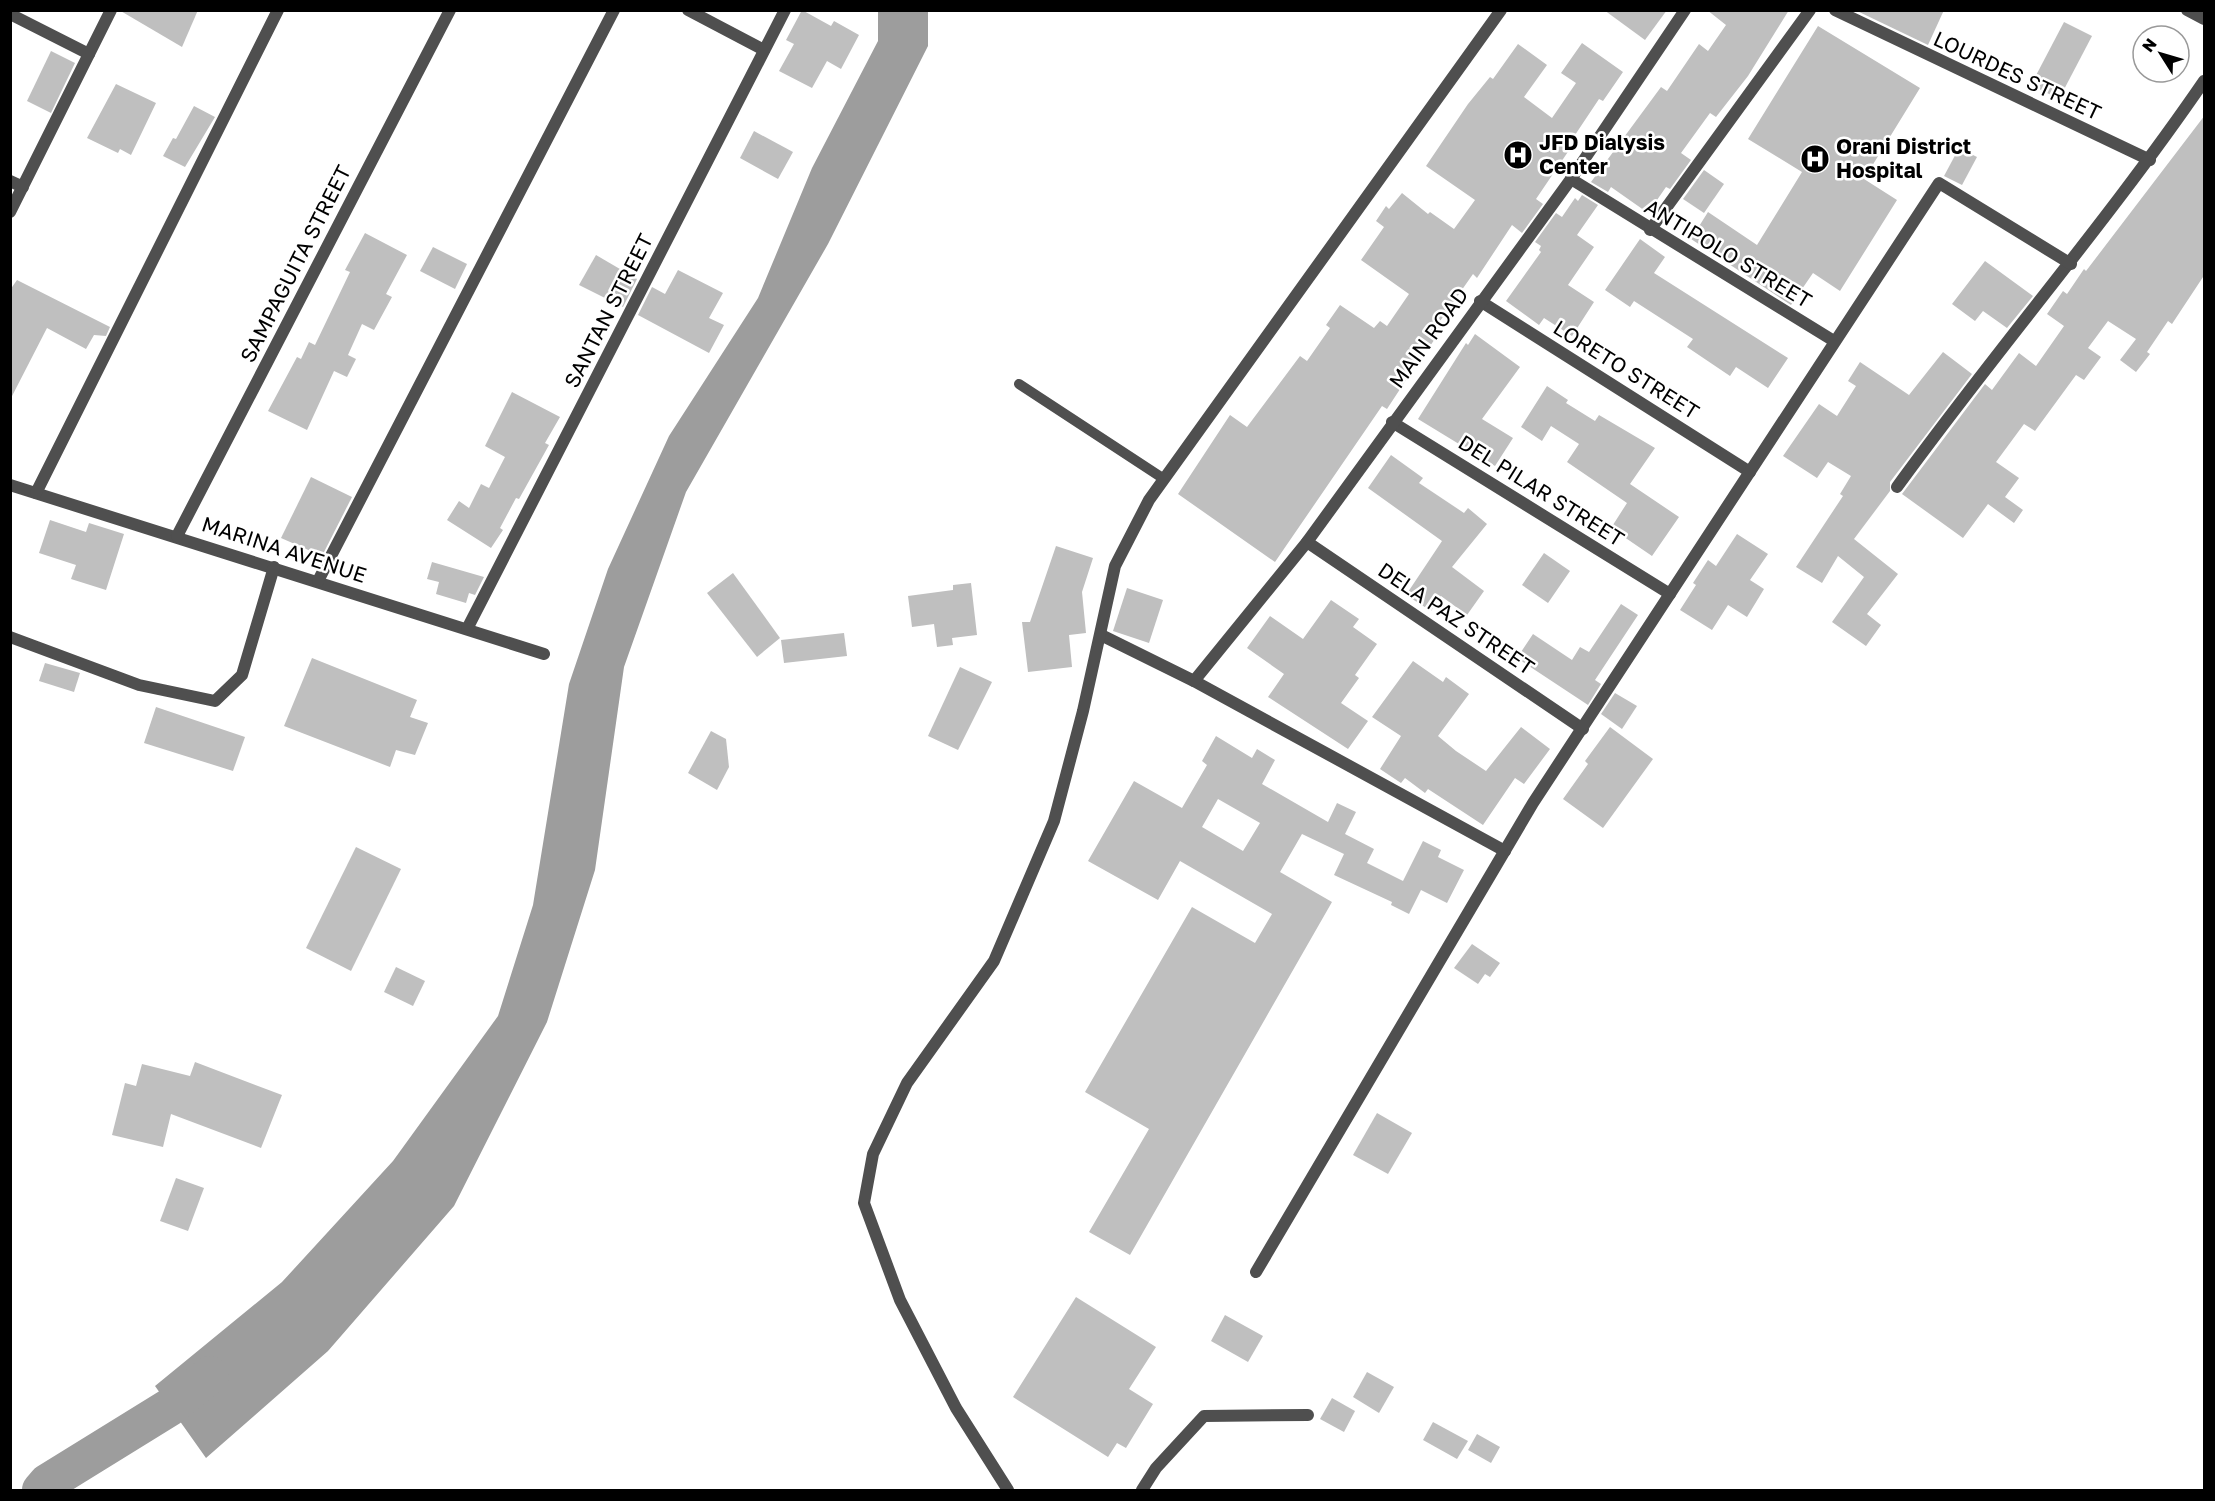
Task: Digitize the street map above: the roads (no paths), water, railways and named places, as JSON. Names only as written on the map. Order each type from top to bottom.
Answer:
[{"type":"street","points":[[10,212],[111,10]]},
{"type":"street","points":[[36,493],[278,10]]},
{"type":"street","name":"SAMPAGUITA STREET","points":[[177,536],[450,10]]},
{"type":"street","points":[[318,581],[614,10]]},
{"type":"street","points":[[688,10],[764,50]]},
{"type":"street","name":"SANTAN STREET","points":[[467,629],[785,10]]},
{"type":"street","points":[[1008,1491],[956,1408],[900,1300],[864,1203],[873,1154],[907,1083],[994,961],[1016,912],[1054,820],[1101,635],[1115,566],[1149,500],[1501,10]]},
{"type":"street","name":"MAIN ROAD","points":[[1194,681],[1307,542],[1392,422],[1571,179],[1685,10]]},
{"type":"street","points":[[1650,230],[1809,10]]},
{"type":"street","name":"LOURDES STREET","points":[[1835,10],[2150,160]]},
{"type":"street","points":[[2187,10],[2205,19]]},
{"type":"street","points":[[10,14],[89,54]]},
{"type":"street","points":[[1897,487],[2150,160],[2205,81]]},
{"type":"street","name":"ANTIPOLO STREET","points":[[1571,179],[1650,230],[1834,341]]},
{"type":"street","points":[[10,181],[23,187]]},
{"type":"street","points":[[1256,1272],[1504,851],[1939,183],[2071,264]]},
{"type":"street","name":"LORETO STREET","points":[[1480,302],[1750,472]]},
{"type":"street","name":"DEL PILAR STREET","points":[[1392,422],[1670,594]]},
{"type":"street","name":"MARINA AVENUE","points":[[10,485],[544,654]]},
{"type":"street","name":"DELA PAZ STREET","points":[[1307,542],[1583,729]]},
{"type":"street","points":[[10,637],[139,685],[215,701],[242,675],[274,567]]},
{"type":"street","points":[[1101,635],[1194,681],[1504,851]]},
{"type":"street","points":[[1142,1491],[1156,1468],[1204,1416],[1308,1415]]},
{"type":"lane","points":[[1019,384],[1164,479]]},
{"type":"waterway","points":[[41,1490],[47,1483],[170,1407],[210,1375]]},
{"type":"place","name":"JFD Dialysis Center","points":[[1518,155]]},
{"type":"place","name":"Orani District Hospital","points":[[1815,159]]}]
